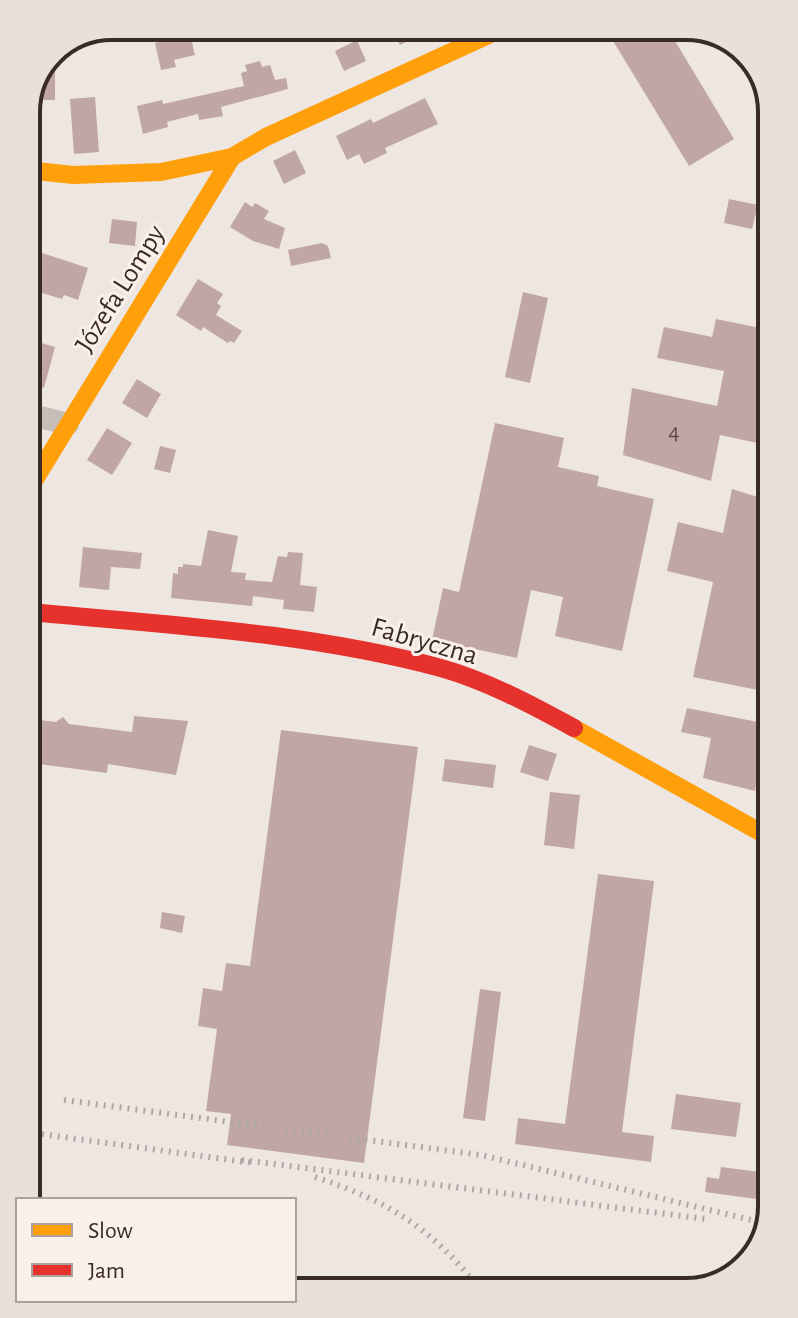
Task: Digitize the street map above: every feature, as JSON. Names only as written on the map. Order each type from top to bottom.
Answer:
[{"type":"street","points":[[40,171],[73,175],[161,172],[232,157],[266,137],[477,40]]},
{"type":"street","name":"Józefa Lompy","points":[[40,471],[232,157]]},
{"type":"street","points":[[40,417],[68,424]]},
{"type":"street","name":"Fabryczna","points":[[40,613],[256,633],[355,649],[443,669],[529,703],[758,831]]},
{"type":"building","points":[[191,40],[195,55],[174,60],[176,67],[161,70],[155,43]]},
{"type":"building","points":[[357,40],[366,61],[344,71],[335,51]]},
{"type":"building","points":[[612,40],[674,40],[734,139],[689,166]]},
{"type":"building","points":[[260,61],[262,67],[270,65],[275,80],[286,78],[288,89],[221,107],[223,116],[199,120],[198,114],[167,122],[168,127],[143,134],[137,106],[162,100],[163,104],[244,86],[241,73],[247,71],[245,65]]},
{"type":"building","points":[[52,72],[55,72],[55,100],[41,100]]},
{"type":"building","points":[[95,97],[99,152],[74,154],[70,99]]},
{"type":"building","points":[[425,98],[438,124],[385,148],[387,153],[364,164],[359,154],[347,160],[336,136],[371,119],[373,123]]},
{"type":"building","points":[[295,150],[306,173],[284,184],[273,161]]},
{"type":"building","points":[[729,199],[758,205],[752,229],[724,223]]},
{"type":"building","points":[[245,202],[252,207],[255,203],[269,211],[264,219],[285,228],[279,249],[253,241],[230,227]]},
{"type":"building","points":[[112,219],[137,222],[135,246],[109,243]]},
{"type":"building","points":[[322,243],[328,246],[331,258],[291,266],[288,250]]},
{"type":"building","points":[[40,252],[88,268],[78,300],[64,295],[62,299],[40,292]]},
{"type":"building","points":[[198,279],[223,294],[217,303],[221,306],[216,315],[242,331],[234,343],[228,343],[203,327],[201,331],[176,315]]},
{"type":"building","points":[[523,292],[548,298],[530,383],[505,377]]},
{"type":"building","points":[[716,319],[758,328],[758,443],[720,435],[711,481],[623,455],[632,388],[717,406],[724,371],[657,358],[664,327],[712,337]]},
{"type":"building","points":[[40,343],[55,347],[44,388],[40,387]]},
{"type":"building","points":[[137,379],[161,394],[147,418],[122,403]]},
{"type":"building","points":[[495,423],[564,438],[558,467],[599,476],[597,486],[654,499],[622,651],[555,636],[563,597],[531,590],[517,658],[432,640],[443,588],[459,592]]},
{"type":"building","points":[[107,428],[132,443],[112,475],[87,460]]},
{"type":"building","points":[[160,446],[176,450],[170,473],[154,469]]},
{"type":"building","points":[[732,489],[758,497],[758,690],[693,677],[713,582],[667,571],[678,522],[723,533]]},
{"type":"building","points":[[208,530],[238,536],[231,572],[246,573],[245,580],[272,582],[278,556],[287,557],[288,552],[303,553],[300,585],[317,587],[314,612],[283,609],[284,600],[253,596],[252,606],[171,598],[173,573],[178,574],[178,567],[183,567],[183,564],[201,566]]},
{"type":"building","points":[[83,547],[142,553],[140,569],[111,567],[109,590],[79,587]]},
{"type":"building","points":[[687,708],[758,722],[755,791],[703,778],[711,738],[681,732]]},
{"type":"building","points":[[134,716],[188,721],[176,775],[108,764],[107,773],[40,764],[40,720],[56,722],[63,717],[69,724],[132,732]]},
{"type":"building","points":[[281,730],[418,747],[364,1163],[227,1145],[231,1114],[206,1111],[217,1029],[198,1026],[203,988],[222,991],[226,963],[250,966]]},
{"type":"building","points":[[529,745],[557,754],[548,781],[520,772]]},
{"type":"building","points":[[445,759],[496,765],[493,788],[442,781]]},
{"type":"building","points":[[550,792],[580,795],[574,849],[544,845]]},
{"type":"building","points":[[598,874],[654,881],[622,1132],[654,1136],[651,1162],[515,1144],[518,1118],[565,1124]]},
{"type":"building","points":[[162,912],[185,916],[182,933],[160,928]]},
{"type":"building","points":[[480,989],[501,992],[485,1121],[463,1118]]},
{"type":"building","points":[[676,1094],[741,1103],[736,1137],[671,1129]]},
{"type":"building","points":[[721,1167],[758,1172],[756,1199],[705,1192],[707,1177],[719,1179]]},
{"type":"railway","points":[[64,1100],[481,1155],[756,1221]]},
{"type":"railway","points":[[40,1134],[253,1163]]},
{"type":"railway","points":[[242,1160],[706,1219]]},
{"type":"railway","points":[[315,1177],[365,1196],[406,1218],[443,1248],[470,1278]]},
{"type":"traffic: slow","points":[[40,171],[73,175],[161,172],[232,157],[266,137],[477,40]]},
{"type":"traffic: slow","points":[[40,471],[232,157]]},
{"type":"traffic: slow","points":[[574,728],[758,831]]},
{"type":"traffic: jam","points":[[40,613],[237,631],[390,656],[475,680],[526,702],[574,728]]}]
